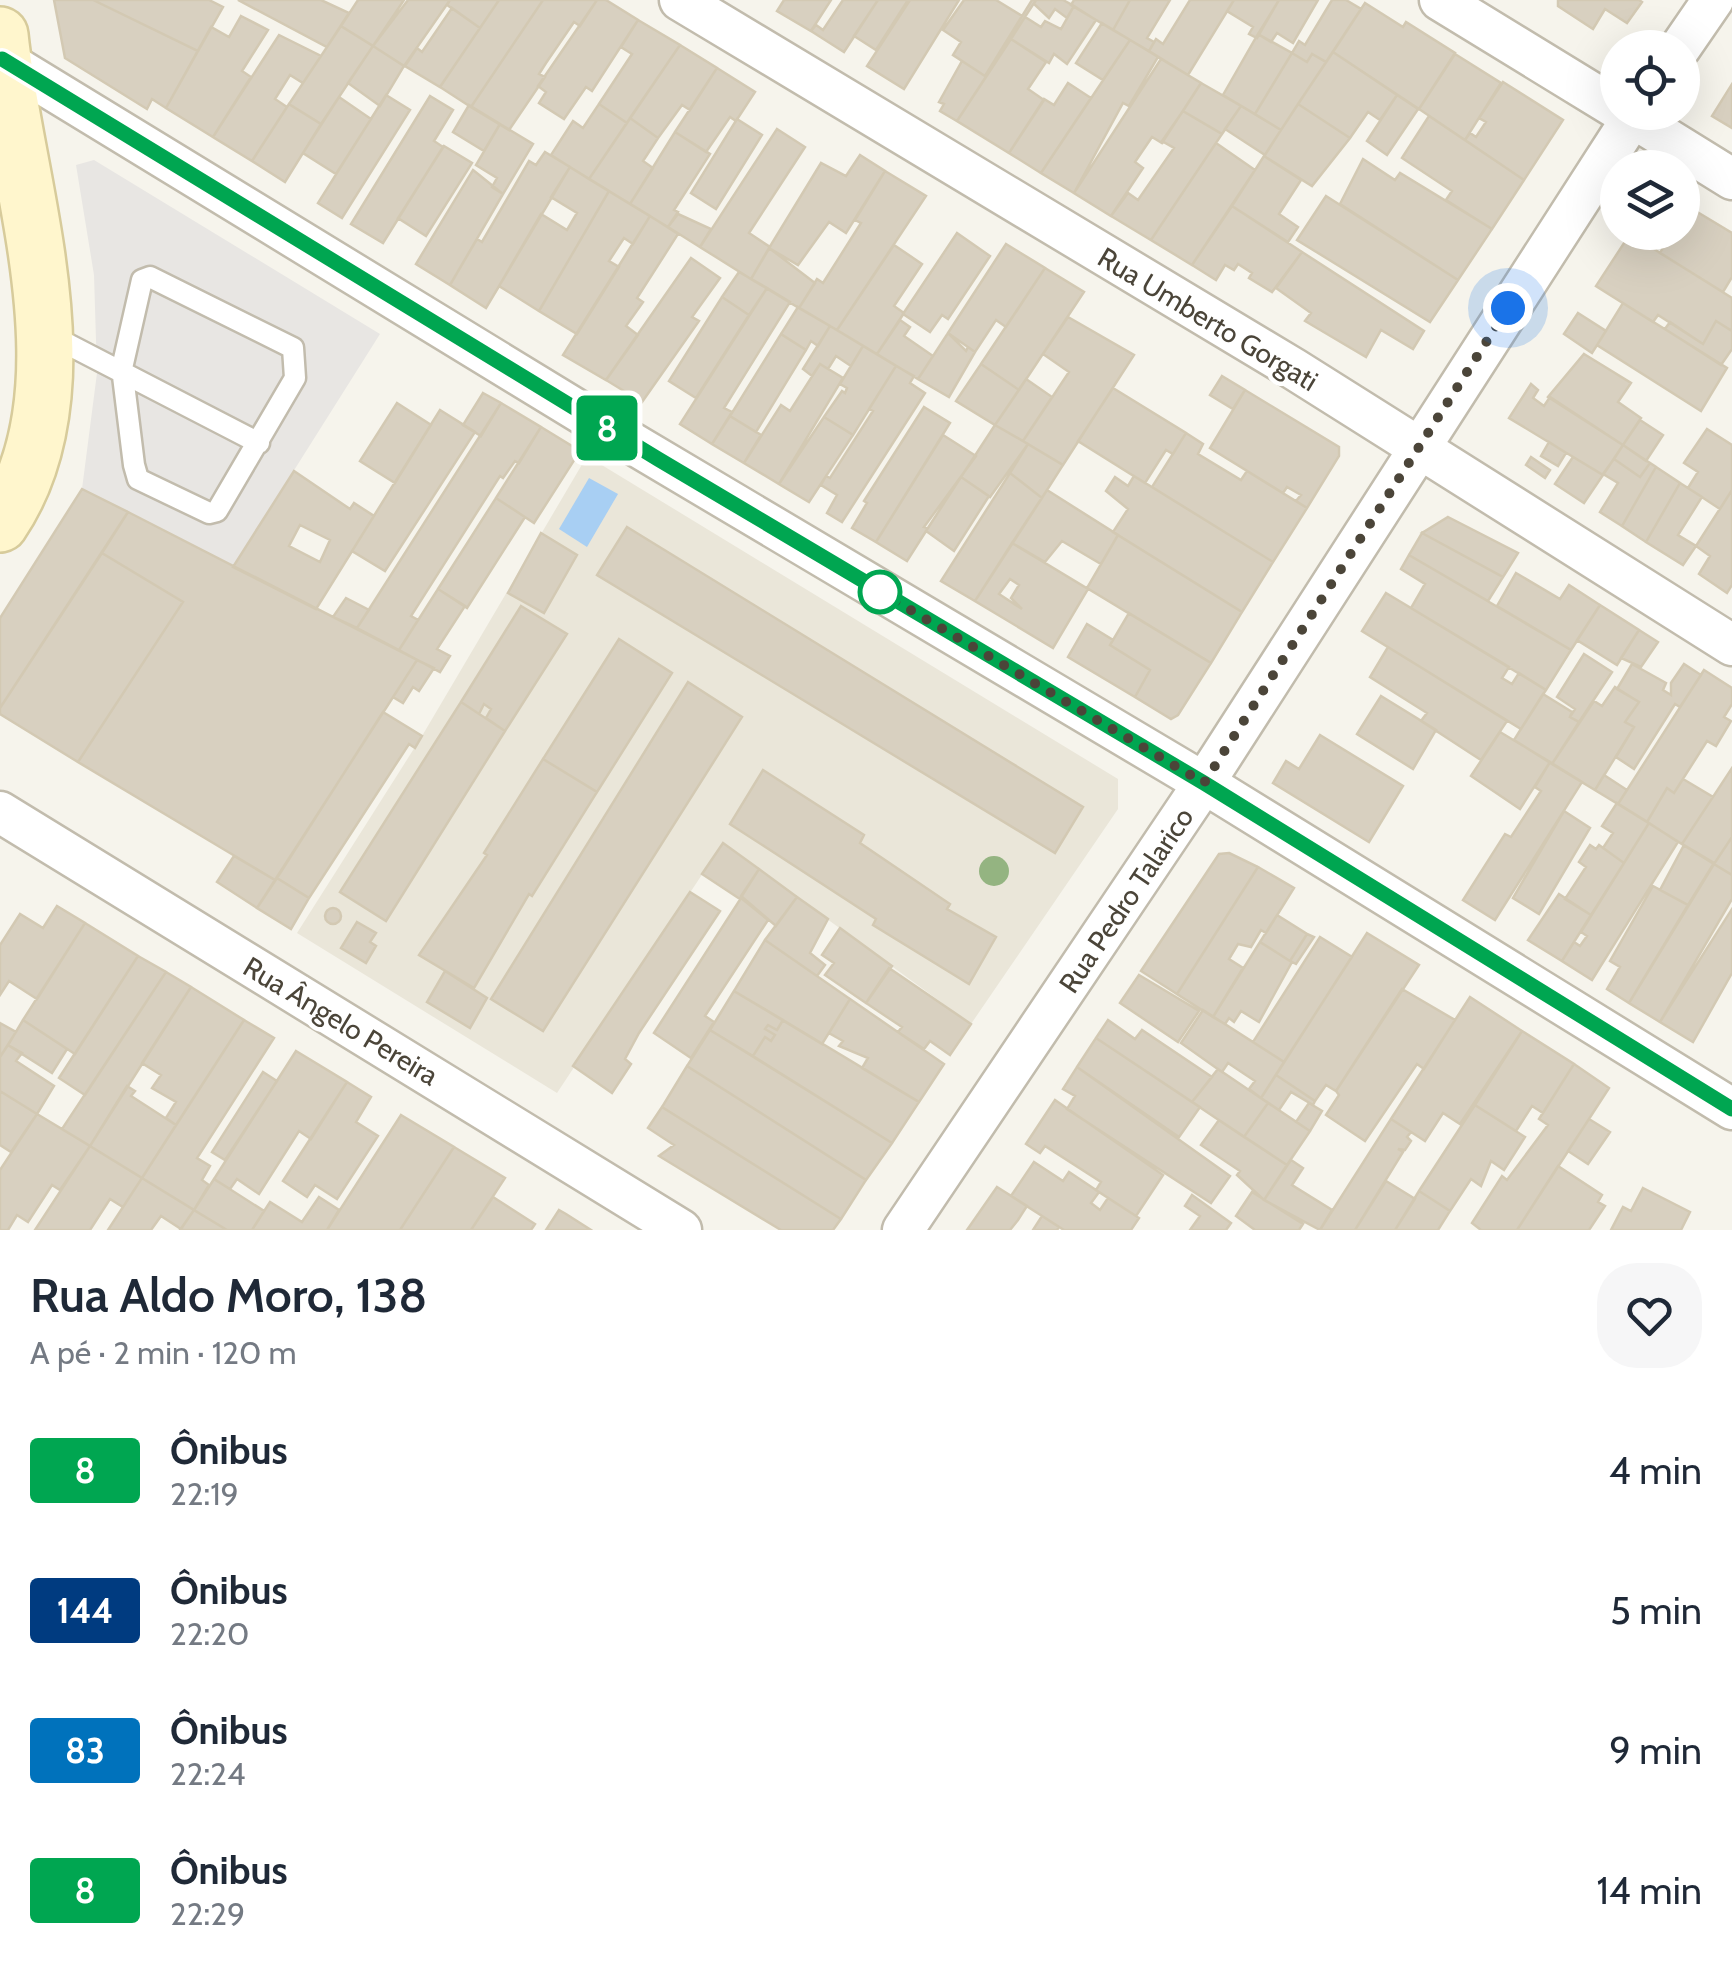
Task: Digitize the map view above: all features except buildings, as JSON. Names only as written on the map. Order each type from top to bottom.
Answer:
[{"type":"street","name":"Rua Umberto Gorgati","points":[[680,0],[1294,369],[1732,645]]},
{"type":"street","points":[[1440,0],[1600,96]]},
{"type":"street","points":[[1692,30],[1713,0]]},
{"type":"street","points":[[0,524],[36,443],[44,332],[1,47]]},
{"type":"street","points":[[1,47],[642,449],[1204,783],[1732,1109]]},
{"type":"street","name":"Rua Pedro Talarico","points":[[903,1230],[1204,783],[1617,130]]},
{"type":"street","points":[[1655,130],[1732,179]]},
{"type":"street","name":"Rua Ângelo Pereira","points":[[0,812],[681,1230]]},
{"type":"lane","points":[[150,276],[294,348],[295,378],[217,511],[209,512],[138,479],[122,368],[142,280],[150,276]]},
{"type":"lane","points":[[44,332],[122,368],[258,442]]},
{"type":"shaded area","points":[[94,160],[380,334],[233,567],[82,489],[97,373],[94,275],[76,165]]},
{"type":"shaded area","points":[[587,456],[1118,779],[1118,809],[971,1024],[723,843],[557,1093],[297,933],[422,736]]},
{"type":"water","points":[[589,478],[618,494],[587,547],[559,529]]},
{"type":"bus line","name":"8","points":[[2,59],[658,459],[1204,783],[1732,1109]]},
{"type":"route","points":[[880,592],[1204,783],[1508,308]]}]
